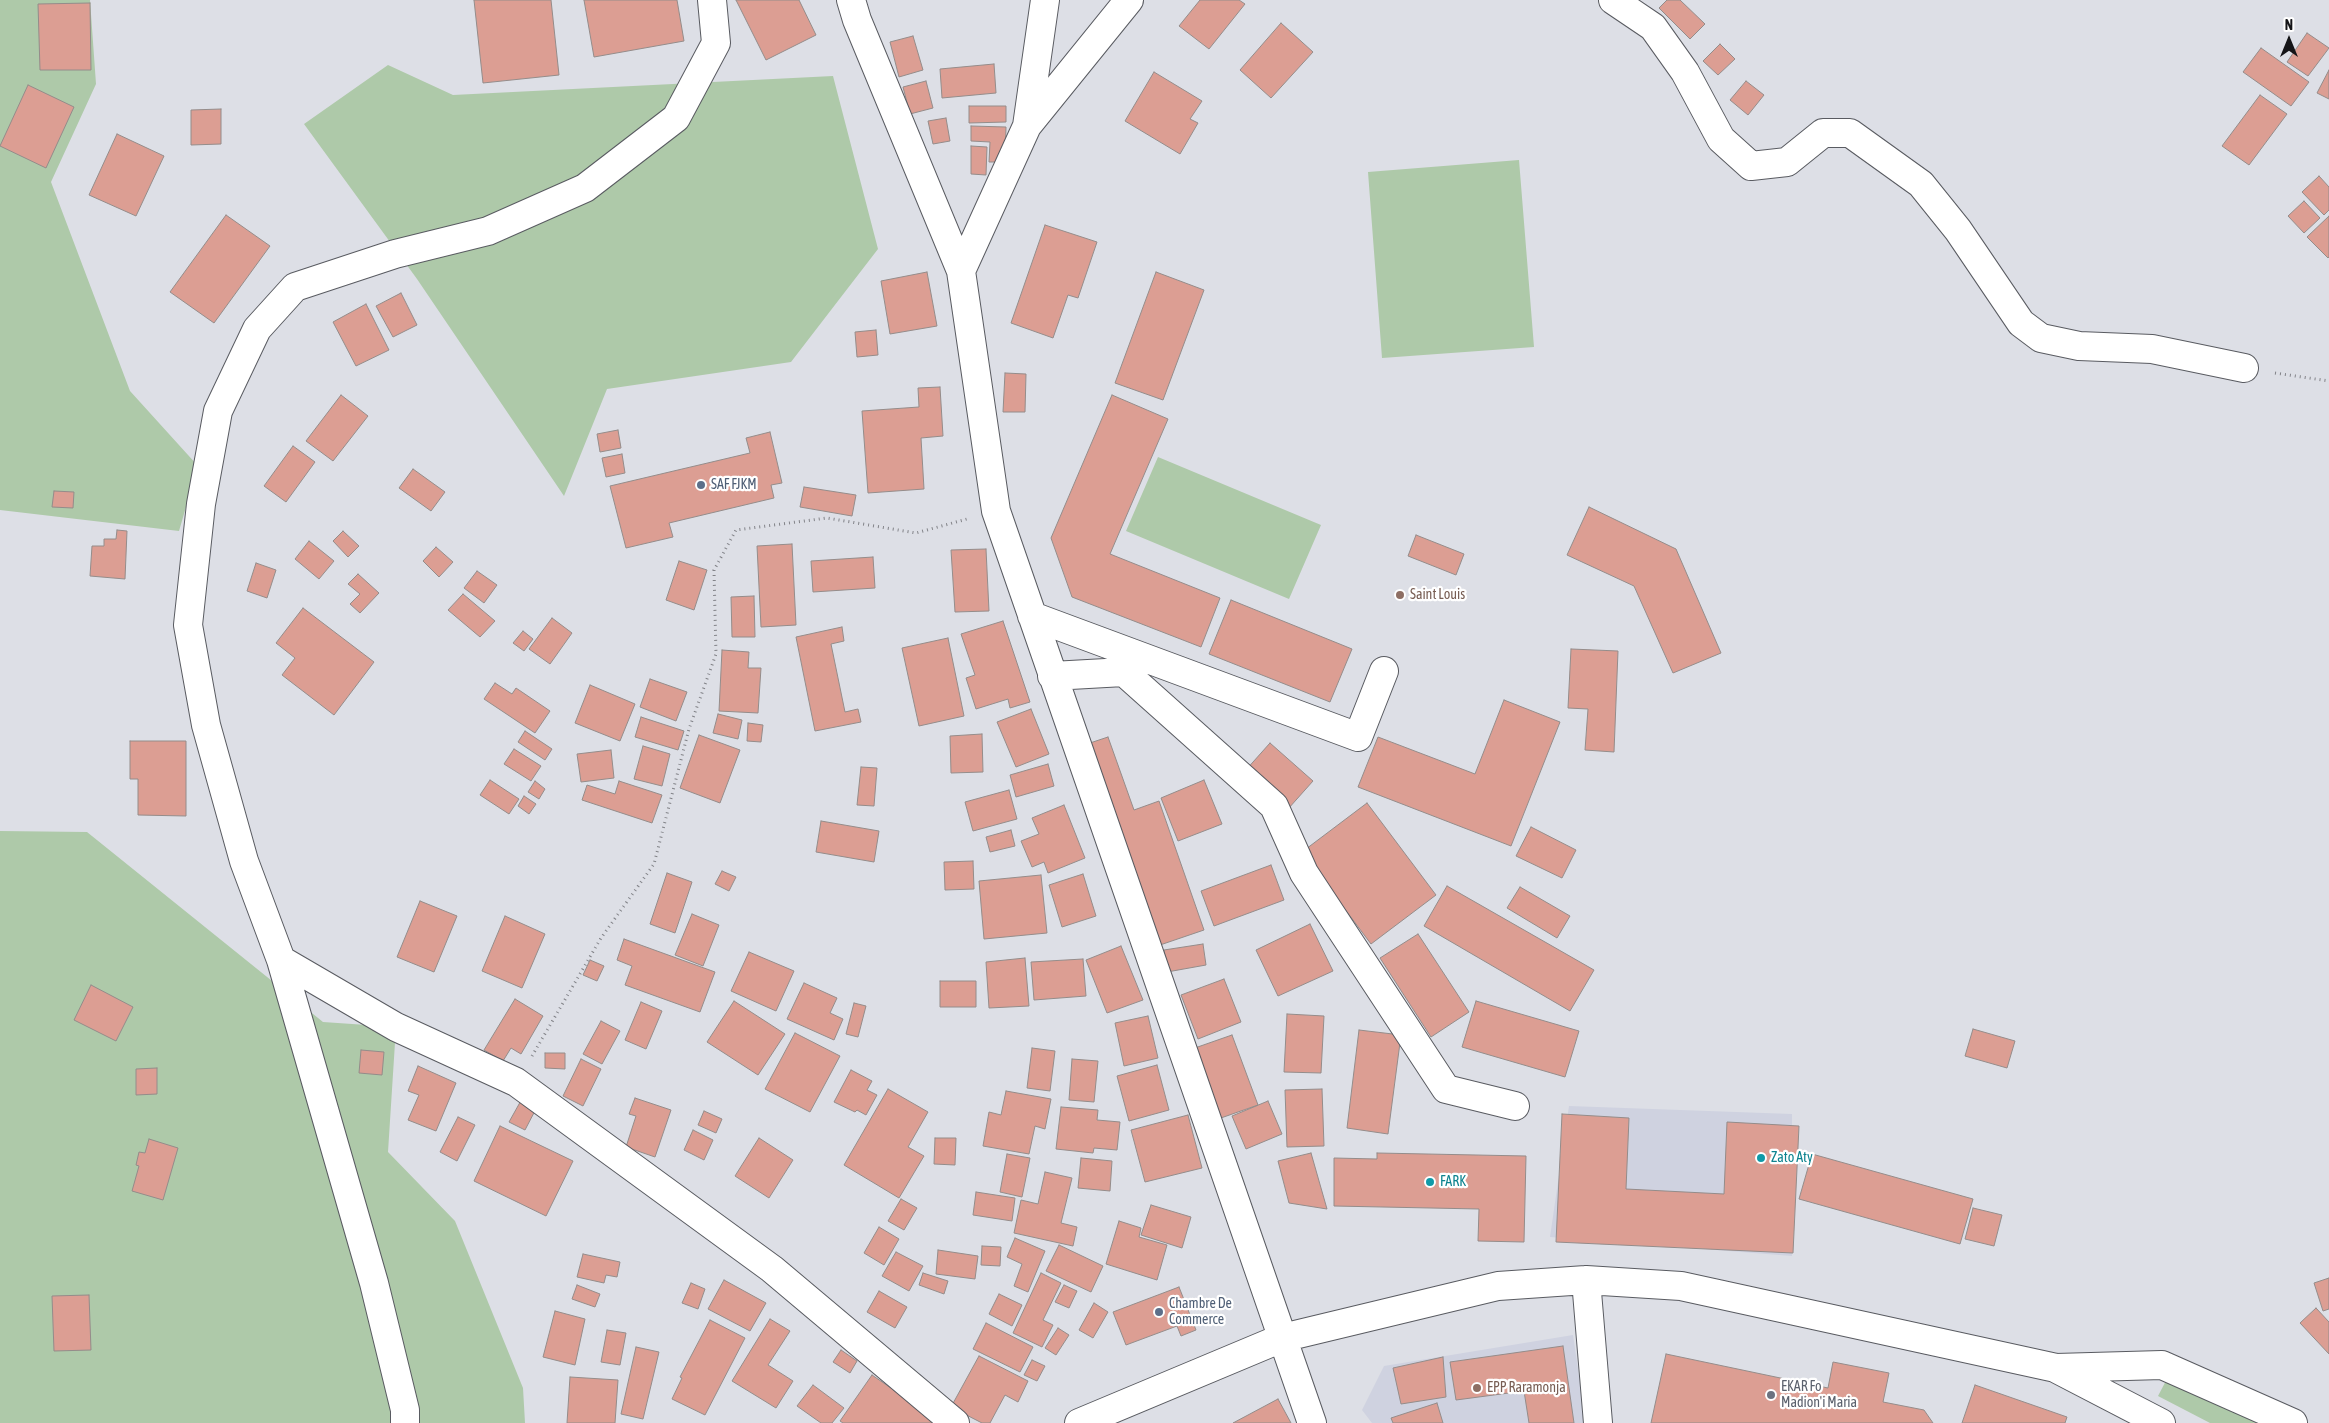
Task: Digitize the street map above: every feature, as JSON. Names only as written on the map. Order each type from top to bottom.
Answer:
[{"type":"street","points":[[406,1423],[405,1410],[374,1283],[281,960],[244,861],[206,724],[188,625],[200,504],[218,411],[257,329],[295,287],[395,254],[488,231],[567,196],[585,188],[676,118],[716,44],[712,0]]},
{"type":"street","points":[[1027,126],[1045,0]]},
{"type":"street","points":[[961,271],[1027,126],[1129,0]]},
{"type":"street","points":[[1613,0],[1653,27],[1684,72],[1721,139],[1751,166],[1787,162],[1823,132],[1850,133],[1921,184],[1958,230],[2021,323],[2041,338],[2079,346],[2152,349],[2244,368]]},
{"type":"street","points":[[852,7],[961,271],[996,511],[1312,1423]]},
{"type":"street","points":[[1032,616],[1358,737],[1384,671]]},
{"type":"street","points":[[1052,676],[1124,672],[1274,806],[1304,873],[1446,1090],[1515,1106]]},
{"type":"street","points":[[281,960],[396,1027],[516,1082],[772,1269],[955,1423]]},
{"type":"street","points":[[1586,1280],[1598,1423]]},
{"type":"street","points":[[1079,1423],[1282,1338],[1498,1286],[1586,1280],[1681,1286],[2056,1368],[2162,1365],[2293,1423]]},
{"type":"street","points":[[2056,1368],[2161,1423]]},
{"type":"path","points":[[2244,368],[2329,381]]},
{"type":"path","points":[[516,1082],[601,938],[654,864],[689,729],[716,654],[714,570],[736,530],[827,518],[916,533],[996,511]]},
{"type":"shaded area","name":"Zato Aty","points":[[1569,1106],[1792,1114],[1792,1256],[1550,1237]]},
{"type":"shaded area","name":"EPP Raramonja","points":[[1573,1335],[1586,1423],[1372,1423],[1362,1410],[1384,1366]]},
{"type":"green space","points":[[0,0],[90,0],[96,84],[51,182],[130,391],[198,466],[179,531],[0,510]]},
{"type":"green space","points":[[388,65],[453,95],[833,76],[878,249],[791,362],[607,389],[564,496],[417,279],[304,124]]},
{"type":"green space","points":[[1519,160],[1534,347],[1382,358],[1368,172]]},
{"type":"green space","points":[[1158,457],[1321,525],[1289,599],[1126,531]]},
{"type":"green space","points":[[0,831],[87,832],[323,1022],[396,1027],[388,1152],[455,1221],[523,1388],[525,1423],[0,1423]]},
{"type":"green space","points":[[2169,1375],[2261,1423],[2210,1423],[2158,1396]]},
{"type":"building","points":[[474,0],[551,0],[559,75],[483,83]]},
{"type":"building","points":[[584,0],[677,0],[684,41],[594,57]]},
{"type":"building","points":[[736,0],[799,0],[816,35],[766,60]]},
{"type":"building","points":[[1200,0],[1239,0],[1245,4],[1209,49],[1179,26]]},
{"type":"building","points":[[1667,0],[1680,0],[1705,24],[1690,39],[1659,8]]},
{"type":"building","points":[[90,3],[91,70],[40,70],[38,4]]},
{"type":"building","points":[[1281,23],[1313,52],[1271,98],[1240,70]]},
{"type":"building","points":[[2307,33],[2329,48],[2308,76],[2287,62]]},
{"type":"building","points":[[913,36],[923,70],[899,77],[890,42]]},
{"type":"building","points":[[1720,44],[1735,59],[1718,75],[1703,61]]},
{"type":"building","points":[[2261,48],[2309,82],[2291,106],[2243,72]]},
{"type":"building","points":[[994,64],[996,93],[942,98],[940,69]]},
{"type":"building","points":[[2329,70],[2329,99],[2317,93]]},
{"type":"building","points":[[1154,72],[1202,101],[1190,119],[1198,123],[1180,154],[1125,121]]},
{"type":"building","points":[[926,81],[933,108],[910,114],[903,87]]},
{"type":"building","points":[[1746,81],[1764,95],[1748,115],[1730,100]]},
{"type":"building","points":[[28,85],[74,107],[46,168],[0,146]]},
{"type":"building","points":[[2260,95],[2287,114],[2249,165],[2222,146]]},
{"type":"building","points":[[969,106],[1006,106],[1006,122],[969,123]]},
{"type":"building","points":[[221,109],[221,144],[191,145],[191,110]]},
{"type":"building","points":[[946,118],[950,141],[933,144],[928,121]]},
{"type":"building","points":[[971,126],[1006,127],[1005,162],[989,162],[990,142],[971,141]]},
{"type":"building","points":[[117,134],[164,156],[136,216],[89,195]]},
{"type":"building","points":[[971,146],[987,147],[986,175],[971,174]]},
{"type":"building","points":[[2319,176],[2329,187],[2329,210],[2324,215],[2302,192]]},
{"type":"building","points":[[2304,201],[2320,218],[2304,233],[2288,216]]},
{"type":"building","points":[[226,215],[270,246],[214,323],[170,292]]},
{"type":"building","points":[[2329,216],[2329,257],[2328,258],[2307,237]]},
{"type":"building","points":[[1045,225],[1097,242],[1078,298],[1068,295],[1053,338],[1011,323]]},
{"type":"building","points":[[927,272],[937,326],[890,334],[881,281]]},
{"type":"building","points":[[1156,272],[1204,290],[1163,400],[1115,383]]},
{"type":"building","points":[[401,293],[417,325],[393,337],[376,306]]},
{"type":"building","points":[[366,304],[389,350],[356,366],[333,322]]},
{"type":"building","points":[[876,330],[878,355],[857,357],[855,332]]},
{"type":"building","points":[[1005,373],[1026,374],[1025,412],[1003,412]]},
{"type":"building","points":[[940,387],[943,436],[921,438],[924,489],[868,493],[862,411],[919,407],[918,388]]},
{"type":"building","points":[[341,395],[368,416],[333,461],[306,441]]},
{"type":"building","points":[[1112,395],[1168,419],[1110,554],[1220,598],[1201,647],[1072,597],[1051,538]]},
{"type":"building","points":[[618,430],[621,448],[600,452],[597,434]]},
{"type":"building","points":[[770,432],[782,483],[771,485],[774,498],[669,523],[673,537],[626,548],[610,486],[750,453],[746,438]]},
{"type":"building","points":[[293,446],[315,462],[286,502],[264,486]]},
{"type":"building","points":[[622,454],[625,473],[606,477],[602,458]]},
{"type":"building","points":[[413,469],[445,492],[431,511],[399,488]]},
{"type":"building","points":[[804,487],[856,495],[852,516],[800,507]]},
{"type":"building","points":[[54,491],[74,492],[73,508],[52,507]]},
{"type":"building","points":[[1589,507],[1676,549],[1721,653],[1673,673],[1634,586],[1567,555]]},
{"type":"building","points":[[117,530],[127,531],[125,579],[90,576],[92,546],[104,546],[104,539],[116,539]]},
{"type":"building","points":[[343,531],[359,546],[348,557],[333,541]]},
{"type":"building","points":[[1416,535],[1464,554],[1456,575],[1408,556]]},
{"type":"building","points":[[309,541],[334,561],[319,579],[295,559]]},
{"type":"building","points":[[792,544],[796,625],[761,627],[757,546]]},
{"type":"building","points":[[436,547],[453,562],[439,577],[423,561]]},
{"type":"building","points":[[986,549],[989,611],[955,612],[951,550]]},
{"type":"building","points":[[873,557],[875,588],[813,592],[811,561]]},
{"type":"building","points":[[679,561],[707,570],[694,610],[666,600]]},
{"type":"building","points":[[256,563],[276,570],[267,598],[247,591]]},
{"type":"building","points":[[477,571],[497,585],[484,603],[464,588]]},
{"type":"building","points":[[358,574],[379,593],[360,613],[350,604],[360,594],[348,584]]},
{"type":"building","points":[[463,594],[495,621],[480,637],[448,610]]},
{"type":"building","points":[[754,596],[755,637],[732,637],[731,597]]},
{"type":"building","points":[[1231,600],[1352,649],[1330,702],[1209,654]]},
{"type":"building","points":[[303,608],[374,662],[334,715],[282,675],[295,658],[276,643]]},
{"type":"building","points":[[552,618],[572,633],[550,664],[529,649]]},
{"type":"building","points":[[1003,621],[1030,702],[1010,708],[1008,699],[976,709],[966,678],[975,675],[961,634]]},
{"type":"building","points":[[842,627],[844,641],[831,644],[845,712],[858,709],[861,722],[815,731],[796,637]]},
{"type":"building","points":[[523,631],[533,639],[524,651],[513,643]]},
{"type":"building","points":[[948,638],[964,716],[919,726],[902,648]]},
{"type":"building","points":[[1571,649],[1618,651],[1614,752],[1585,750],[1588,709],[1568,708]]},
{"type":"building","points":[[722,650],[749,652],[748,668],[761,668],[758,713],[719,711]]},
{"type":"building","points":[[650,679],[687,692],[676,721],[640,707]]},
{"type":"building","points":[[495,683],[512,694],[516,688],[550,711],[535,733],[484,699]]},
{"type":"building","points":[[590,685],[635,704],[620,741],[575,723]]},
{"type":"building","points":[[1504,700],[1560,722],[1511,846],[1358,787],[1378,737],[1475,774]]},
{"type":"building","points":[[1031,709],[1049,754],[1016,767],[997,722]]},
{"type":"building","points":[[718,714],[742,720],[738,739],[713,733]]},
{"type":"building","points":[[641,717],[684,731],[678,750],[635,737]]},
{"type":"building","points":[[748,723],[763,725],[761,742],[747,741]]},
{"type":"building","points":[[525,731],[552,749],[545,760],[518,742]]},
{"type":"building","points":[[982,734],[983,772],[951,773],[950,736]]},
{"type":"building","points":[[699,735],[740,750],[720,803],[680,788]]},
{"type":"building","points":[[1108,737],[1134,810],[1159,801],[1204,930],[1160,945],[1090,743]]},
{"type":"building","points":[[130,741],[186,741],[186,816],[138,815],[138,779],[130,779]]},
{"type":"building","points":[[1270,743],[1313,781],[1288,809],[1245,771]]},
{"type":"building","points":[[643,746],[670,754],[662,786],[634,779]]},
{"type":"building","points":[[514,749],[541,766],[531,781],[504,764]]},
{"type":"building","points":[[611,750],[614,778],[581,782],[577,754]]},
{"type":"building","points":[[1048,764],[1054,786],[1016,797],[1010,775]]},
{"type":"building","points":[[861,767],[877,768],[874,806],[857,805]]},
{"type":"building","points":[[490,780],[519,799],[509,814],[480,795]]},
{"type":"building","points":[[1204,780],[1222,824],[1178,841],[1161,798]]},
{"type":"building","points":[[535,781],[545,789],[539,799],[528,792]]},
{"type":"building","points":[[619,781],[662,795],[652,823],[582,800],[587,785],[615,794]]},
{"type":"building","points":[[1009,790],[1017,819],[973,831],[965,802]]},
{"type":"building","points":[[524,796],[536,804],[529,814],[518,806]]},
{"type":"building","points":[[1367,803],[1436,895],[1371,944],[1302,852]]},
{"type":"building","points":[[1064,805],[1085,858],[1048,873],[1044,862],[1032,867],[1021,841],[1039,834],[1032,818]]},
{"type":"building","points":[[821,821],[879,831],[874,862],[816,852]]},
{"type":"building","points":[[1531,827],[1576,850],[1562,878],[1516,856]]},
{"type":"building","points":[[1011,830],[1015,846],[990,852],[986,837]]},
{"type":"building","points":[[973,861],[974,889],[945,890],[944,862]]},
{"type":"building","points":[[1271,865],[1284,900],[1214,926],[1201,891]]},
{"type":"building","points":[[722,871],[736,877],[729,891],[715,884]]},
{"type":"building","points":[[667,873],[692,882],[675,933],[650,924]]},
{"type":"building","points":[[1083,874],[1096,916],[1062,927],[1049,885]]},
{"type":"building","points":[[1041,875],[1047,933],[984,939],[979,881]]},
{"type":"building","points":[[1447,886],[1594,970],[1570,1011],[1424,926]]},
{"type":"building","points":[[1520,887],[1570,916],[1557,938],[1507,908]]},
{"type":"building","points":[[420,901],[457,916],[434,972],[397,957]]},
{"type":"building","points":[[692,914],[719,925],[703,966],[675,955]]},
{"type":"building","points":[[505,916],[545,934],[522,988],[482,971]]},
{"type":"building","points":[[1310,924],[1333,971],[1278,996],[1256,950]]},
{"type":"building","points":[[1418,934],[1469,1012],[1431,1037],[1380,958]]},
{"type":"building","points":[[624,939],[715,972],[700,1012],[625,985],[632,966],[617,960]]},
{"type":"building","points":[[1203,944],[1206,965],[1167,972],[1164,950]]},
{"type":"building","points":[[1121,946],[1143,1000],[1107,1013],[1086,960]]},
{"type":"building","points":[[749,952],[794,971],[776,1011],[731,991]]},
{"type":"building","points":[[1025,958],[1029,1006],[989,1008],[986,962]]},
{"type":"building","points":[[1083,959],[1086,996],[1034,1000],[1031,962]]},
{"type":"building","points":[[590,960],[604,966],[597,981],[583,975]]},
{"type":"building","points":[[1224,979],[1241,1022],[1198,1039],[1181,995]]},
{"type":"building","points":[[940,981],[976,981],[976,1007],[940,1007]]},
{"type":"building","points":[[804,983],[837,998],[830,1013],[843,1019],[834,1040],[787,1019]]},
{"type":"building","points":[[91,985],[133,1007],[116,1041],[74,1020]]},
{"type":"building","points":[[515,999],[543,1016],[521,1054],[511,1048],[503,1061],[484,1050]]},
{"type":"building","points":[[734,1001],[785,1034],[758,1075],[707,1042]]},
{"type":"building","points":[[1476,1001],[1579,1031],[1565,1077],[1462,1047]]},
{"type":"building","points":[[641,1002],[662,1011],[646,1049],[625,1040]]},
{"type":"building","points":[[854,1003],[866,1006],[858,1037],[846,1034]]},
{"type":"building","points":[[1287,1014],[1324,1016],[1321,1073],[1284,1072]]},
{"type":"building","points":[[1148,1016],[1158,1058],[1124,1066],[1115,1023]]},
{"type":"building","points":[[601,1021],[620,1031],[602,1064],[583,1054]]},
{"type":"building","points":[[1973,1029],[2015,1041],[2007,1068],[1965,1056]]},
{"type":"building","points":[[1359,1030],[1401,1035],[1388,1134],[1347,1128]]},
{"type":"building","points":[[795,1033],[840,1056],[810,1112],[765,1089]]},
{"type":"building","points":[[1232,1035],[1258,1105],[1218,1119],[1192,1049]]},
{"type":"building","points":[[1032,1048],[1055,1051],[1050,1091],[1027,1088]]},
{"type":"building","points":[[361,1050],[384,1052],[382,1075],[359,1073]]},
{"type":"building","points":[[545,1053],[565,1053],[565,1069],[545,1068]]},
{"type":"building","points":[[581,1059],[601,1069],[583,1106],[563,1096]]},
{"type":"building","points":[[1072,1059],[1098,1061],[1094,1102],[1069,1100]]},
{"type":"building","points":[[1157,1065],[1169,1110],[1129,1121],[1117,1076]]},
{"type":"building","points":[[418,1066],[456,1083],[436,1131],[408,1120],[419,1095],[408,1091]]},
{"type":"building","points":[[157,1068],[157,1094],[136,1095],[136,1069]]},
{"type":"building","points":[[851,1070],[872,1081],[867,1090],[877,1095],[866,1115],[834,1102]]},
{"type":"building","points":[[888,1089],[928,1112],[908,1147],[924,1156],[899,1198],[844,1165]]},
{"type":"building","points":[[1322,1089],[1324,1146],[1287,1147],[1285,1090]]},
{"type":"building","points":[[1006,1091],[1051,1099],[1045,1129],[1035,1126],[1029,1154],[983,1146],[989,1112],[1001,1115]]},
{"type":"building","points":[[523,1097],[538,1105],[525,1130],[509,1122]]},
{"type":"building","points":[[635,1098],[671,1110],[655,1157],[626,1147],[636,1116],[629,1114]]},
{"type":"building","points":[[1268,1101],[1282,1134],[1246,1149],[1232,1116]]},
{"type":"building","points":[[1061,1107],[1098,1110],[1097,1120],[1120,1122],[1117,1150],[1094,1148],[1093,1153],[1056,1149]]},
{"type":"building","points":[[704,1111],[722,1119],[716,1133],[698,1125]]},
{"type":"building","name":"Zato Aty","points":[[1562,1114],[1629,1118],[1626,1189],[1724,1194],[1727,1122],[1799,1126],[1793,1253],[1556,1242]]},
{"type":"building","points":[[1188,1115],[1202,1168],[1145,1182],[1131,1130]]},
{"type":"building","points":[[458,1117],[475,1125],[457,1161],[440,1152]]},
{"type":"building","points":[[500,1126],[573,1161],[546,1216],[474,1181]]},
{"type":"building","points":[[693,1130],[713,1140],[704,1160],[684,1150]]},
{"type":"building","points":[[759,1138],[793,1160],[769,1198],[735,1176]]},
{"type":"building","points":[[935,1138],[956,1138],[955,1165],[934,1164]]},
{"type":"building","points":[[149,1139],[178,1148],[163,1200],[132,1191],[139,1166],[136,1165],[139,1152],[145,1153]]},
{"type":"building","points":[[1311,1153],[1327,1209],[1289,1203],[1278,1161]]},
{"type":"building","name":"FARK","points":[[1377,1153],[1526,1156],[1524,1242],[1478,1241],[1479,1209],[1334,1206],[1334,1158],[1377,1159]]},
{"type":"building","points":[[1007,1154],[1030,1158],[1022,1197],[1000,1192]]},
{"type":"building","points":[[1812,1154],[1973,1199],[1960,1244],[1799,1199]]},
{"type":"building","points":[[1081,1158],[1112,1161],[1110,1191],[1078,1188]]},
{"type":"building","points":[[1045,1172],[1072,1178],[1061,1223],[1077,1227],[1073,1246],[1014,1233],[1021,1200],[1038,1204]]},
{"type":"building","points":[[976,1192],[1015,1198],[1012,1221],[973,1215]]},
{"type":"building","points":[[901,1199],[917,1208],[904,1230],[888,1221]]},
{"type":"building","points":[[1151,1205],[1191,1217],[1182,1248],[1141,1235]]},
{"type":"building","points":[[1973,1208],[2002,1215],[1994,1246],[1965,1239]]},
{"type":"building","points":[[1119,1221],[1141,1228],[1139,1237],[1167,1245],[1157,1280],[1106,1264]]},
{"type":"building","points":[[879,1227],[899,1239],[884,1265],[864,1253]]},
{"type":"building","points":[[1015,1238],[1045,1251],[1028,1292],[1014,1286],[1022,1264],[1007,1257]]},
{"type":"building","points":[[1059,1245],[1103,1266],[1091,1292],[1046,1271]]},
{"type":"building","points":[[982,1246],[1001,1247],[1000,1266],[981,1265]]},
{"type":"building","points":[[938,1250],[978,1256],[975,1279],[936,1274]]},
{"type":"building","points":[[896,1252],[923,1266],[909,1291],[882,1276]]},
{"type":"building","points":[[583,1254],[620,1262],[617,1277],[606,1275],[604,1283],[577,1277]]},
{"type":"building","points":[[923,1273],[948,1281],[944,1294],[919,1285]]},
{"type":"building","points":[[1041,1273],[1061,1283],[1043,1320],[1053,1325],[1042,1347],[1013,1333]]},
{"type":"building","points":[[2329,1278],[2329,1309],[2323,1311],[2314,1283]]},
{"type":"building","points":[[724,1280],[766,1303],[750,1331],[708,1309]]},
{"type":"building","points":[[691,1283],[705,1289],[698,1309],[682,1303]]},
{"type":"building","points":[[577,1285],[600,1294],[595,1307],[572,1299]]},
{"type":"building","points":[[1064,1285],[1077,1291],[1069,1308],[1055,1302]]},
{"type":"building","points":[[1179,1287],[1196,1330],[1181,1336],[1177,1326],[1126,1345],[1113,1312]]},
{"type":"building","points":[[879,1291],[907,1307],[895,1328],[867,1312]]},
{"type":"building","points":[[999,1294],[1022,1305],[1012,1326],[989,1314]]},
{"type":"building","points":[[89,1295],[91,1350],[54,1351],[52,1296]]},
{"type":"building","points":[[1094,1303],[1108,1312],[1093,1338],[1079,1330]]},
{"type":"building","points":[[2316,1308],[2329,1322],[2329,1354],[2300,1323]]},
{"type":"building","points":[[555,1311],[585,1319],[575,1365],[543,1357]]},
{"type":"building","points":[[770,1319],[790,1331],[768,1365],[793,1381],[776,1408],[732,1381]]},
{"type":"building","points":[[710,1320],[745,1338],[705,1415],[672,1399],[682,1378],[680,1377]]},
{"type":"building","points":[[986,1323],[1033,1347],[1020,1372],[973,1349]]},
{"type":"building","points":[[1058,1328],[1069,1335],[1056,1355],[1045,1348]]},
{"type":"building","points":[[607,1330],[626,1333],[620,1365],[601,1362]]},
{"type":"building","points":[[1563,1346],[1574,1423],[1529,1423],[1524,1391],[1456,1400],[1450,1362]]},
{"type":"building","points":[[636,1347],[659,1352],[643,1419],[621,1414]]},
{"type":"building","points":[[841,1350],[857,1361],[850,1373],[833,1362]]},
{"type":"building","name":"EKAR Fo Madion'i Maria","points":[[1666,1354],[1828,1388],[1833,1362],[1889,1373],[1883,1402],[1924,1410],[1933,1423],[1651,1423]]},
{"type":"building","points":[[979,1356],[1028,1381],[1018,1402],[1005,1395],[990,1423],[982,1423],[951,1407]]},
{"type":"building","points":[[1443,1357],[1446,1397],[1401,1404],[1393,1368]]},
{"type":"building","points":[[1032,1360],[1045,1366],[1037,1381],[1024,1375]]},
{"type":"building","points":[[872,1375],[940,1422],[843,1423],[840,1421]]},
{"type":"building","points":[[570,1377],[618,1380],[615,1423],[567,1423]]},
{"type":"building","points":[[813,1385],[844,1408],[832,1423],[821,1423],[797,1406]]},
{"type":"building","points":[[1975,1385],[2067,1417],[2065,1423],[1962,1423]]},
{"type":"building","points":[[1278,1399],[1291,1423],[1233,1423]]},
{"type":"building","points":[[1437,1403],[1443,1423],[1393,1423],[1391,1418]]},
{"type":"place","name":"SAF FJKM","points":[[701,485]]},
{"type":"place","name":"Saint Louis","points":[[1400,595]]},
{"type":"place","name":"Zato Aty","points":[[1761,1158]]},
{"type":"place","name":"FARK","points":[[1430,1182]]},
{"type":"place","name":"Chambre De Commerce","points":[[1159,1312]]},
{"type":"place","name":"EPP Raramonja","points":[[1477,1388]]},
{"type":"place","name":"EKAR Fo Madion'i Maria","points":[[1771,1395]]}]
